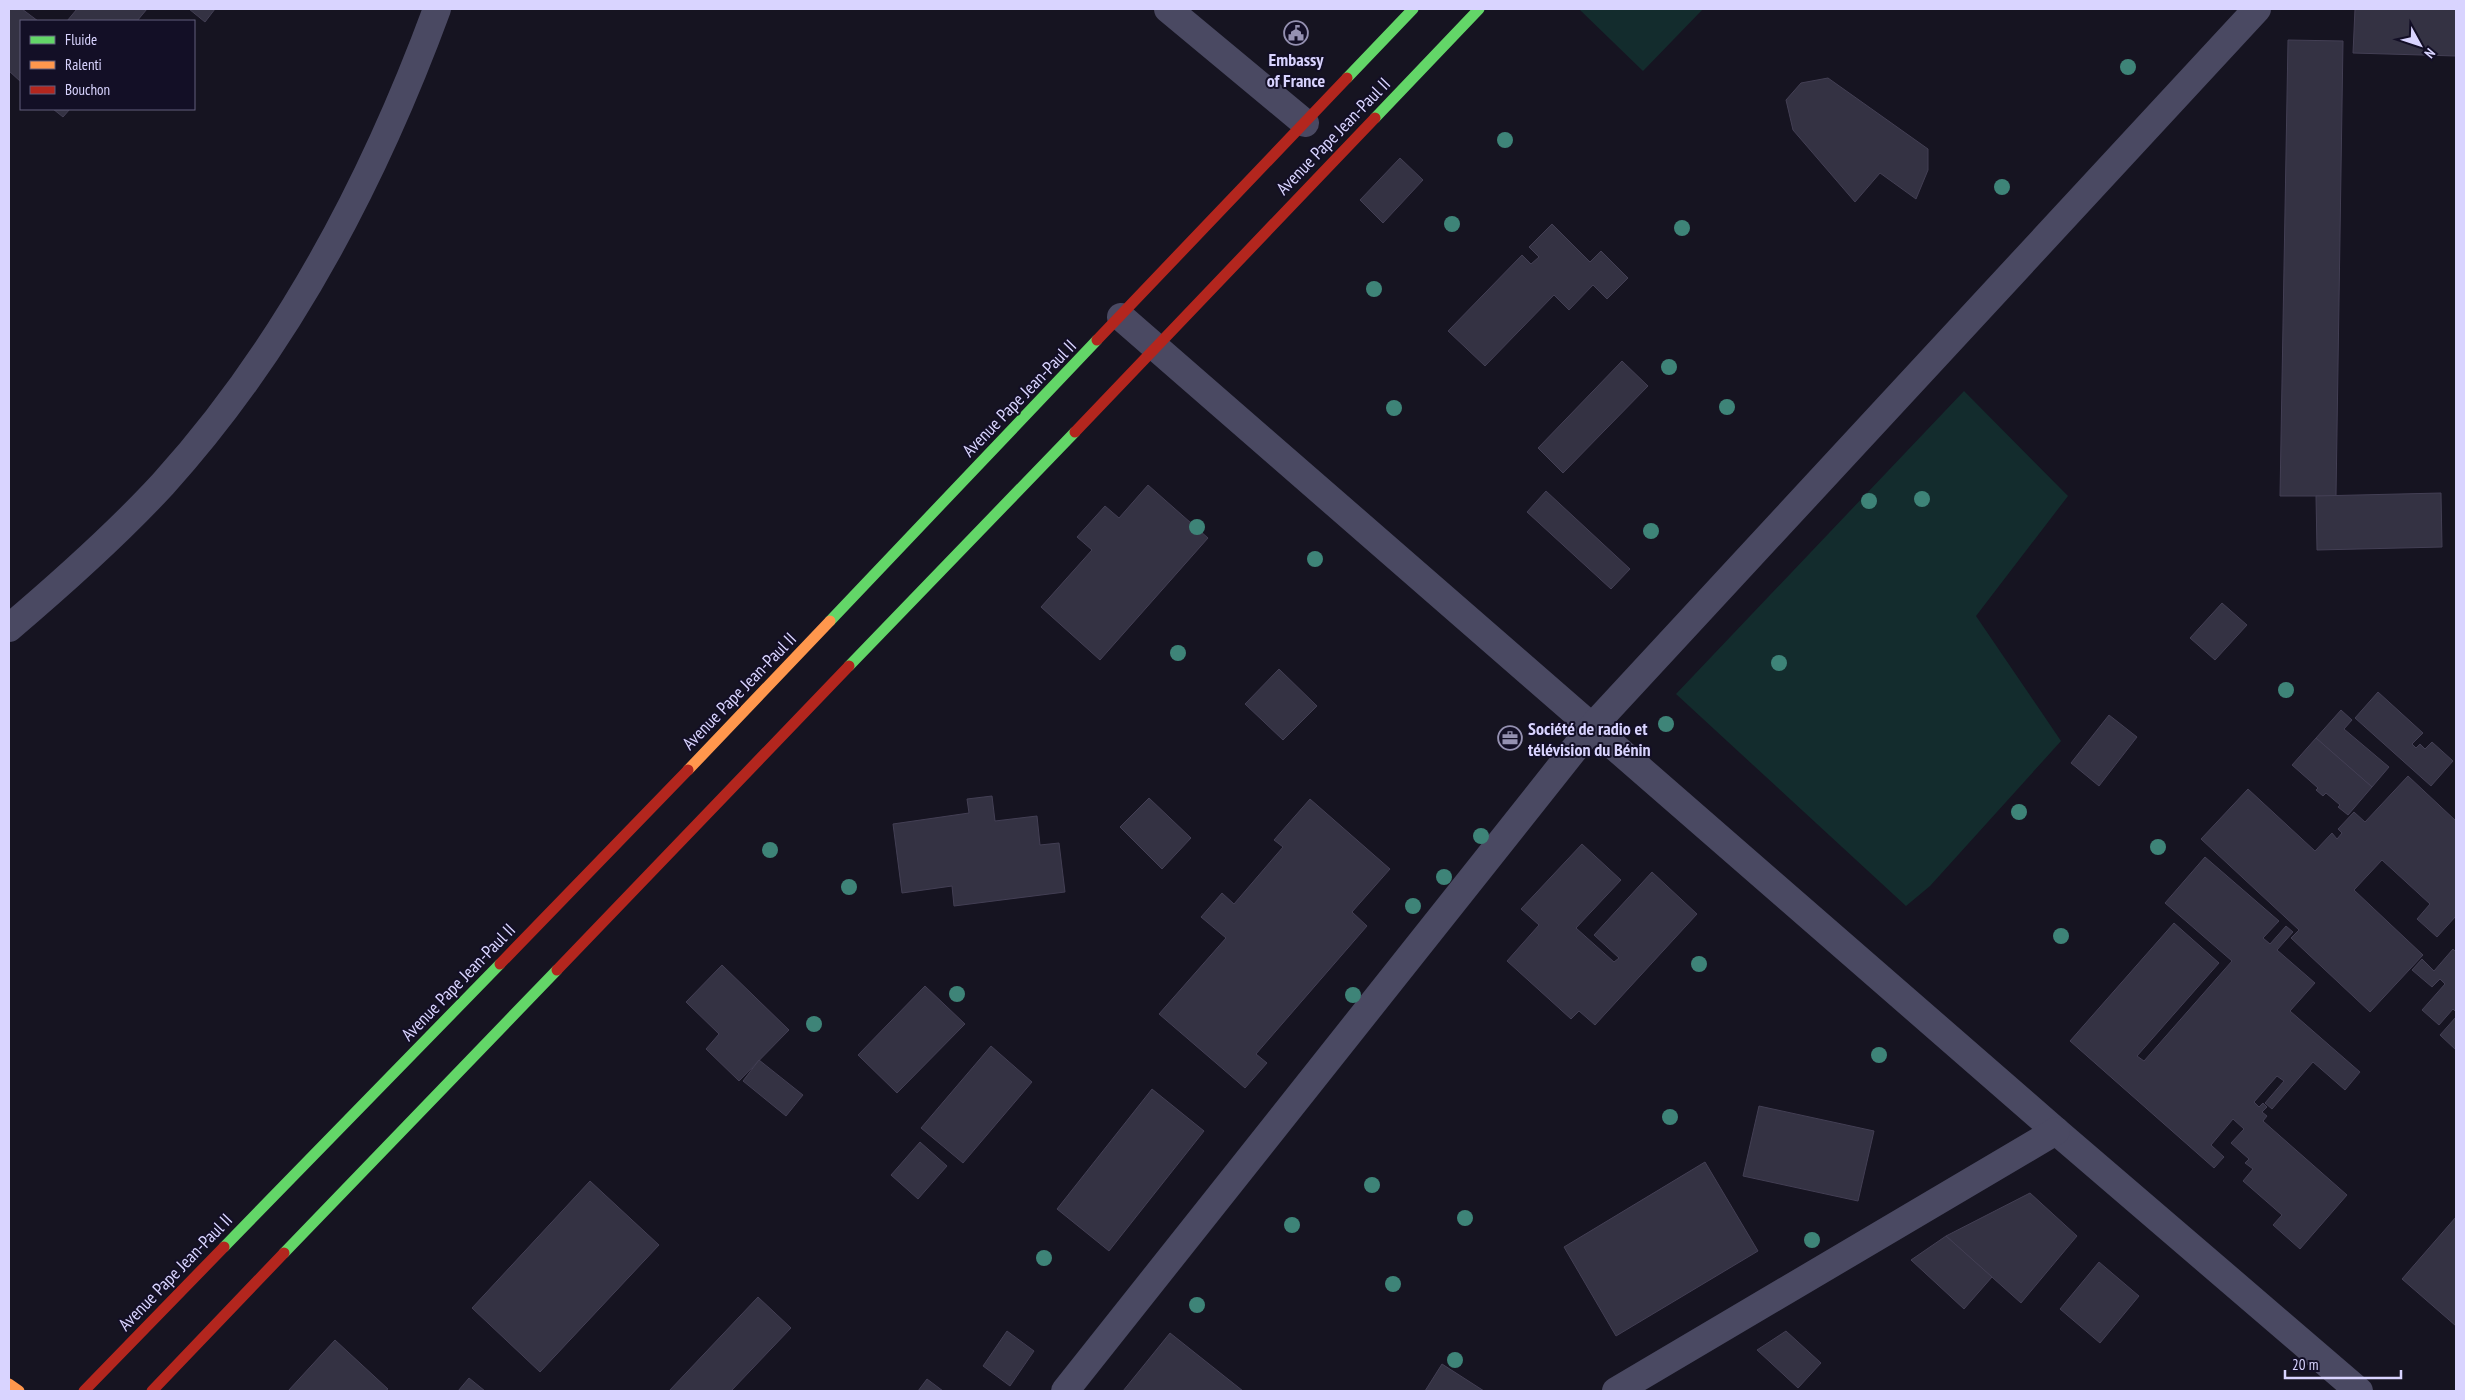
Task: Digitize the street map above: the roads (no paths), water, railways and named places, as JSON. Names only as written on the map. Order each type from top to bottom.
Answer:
[{"type":"main road","name":"Avenue Pape Jean-Paul II","points":[[84,1391],[677,782],[1413,9]]},
{"type":"main road","name":"Avenue Pape Jean-Paul II","points":[[152,1391],[1156,347],[1478,9]]},
{"type":"main road","points":[[9,1384],[18,1391]]},
{"type":"street","points":[[9,628],[60,585],[162,484],[207,431],[252,372],[294,309],[354,198],[393,116],[437,9]]},
{"type":"street","points":[[1168,9],[1305,123]]},
{"type":"street","points":[[1065,1391],[1592,727],[2258,9]]},
{"type":"street","points":[[1121,317],[2056,1131],[2342,1386]]},
{"type":"street","points":[[1616,1391],[2056,1131]]},
{"type":"place","name":"Embassy of France","points":[[1296,33]]},
{"type":"place","name":"Société de radio et télévision du Bénin","points":[[1510,738]]}]
